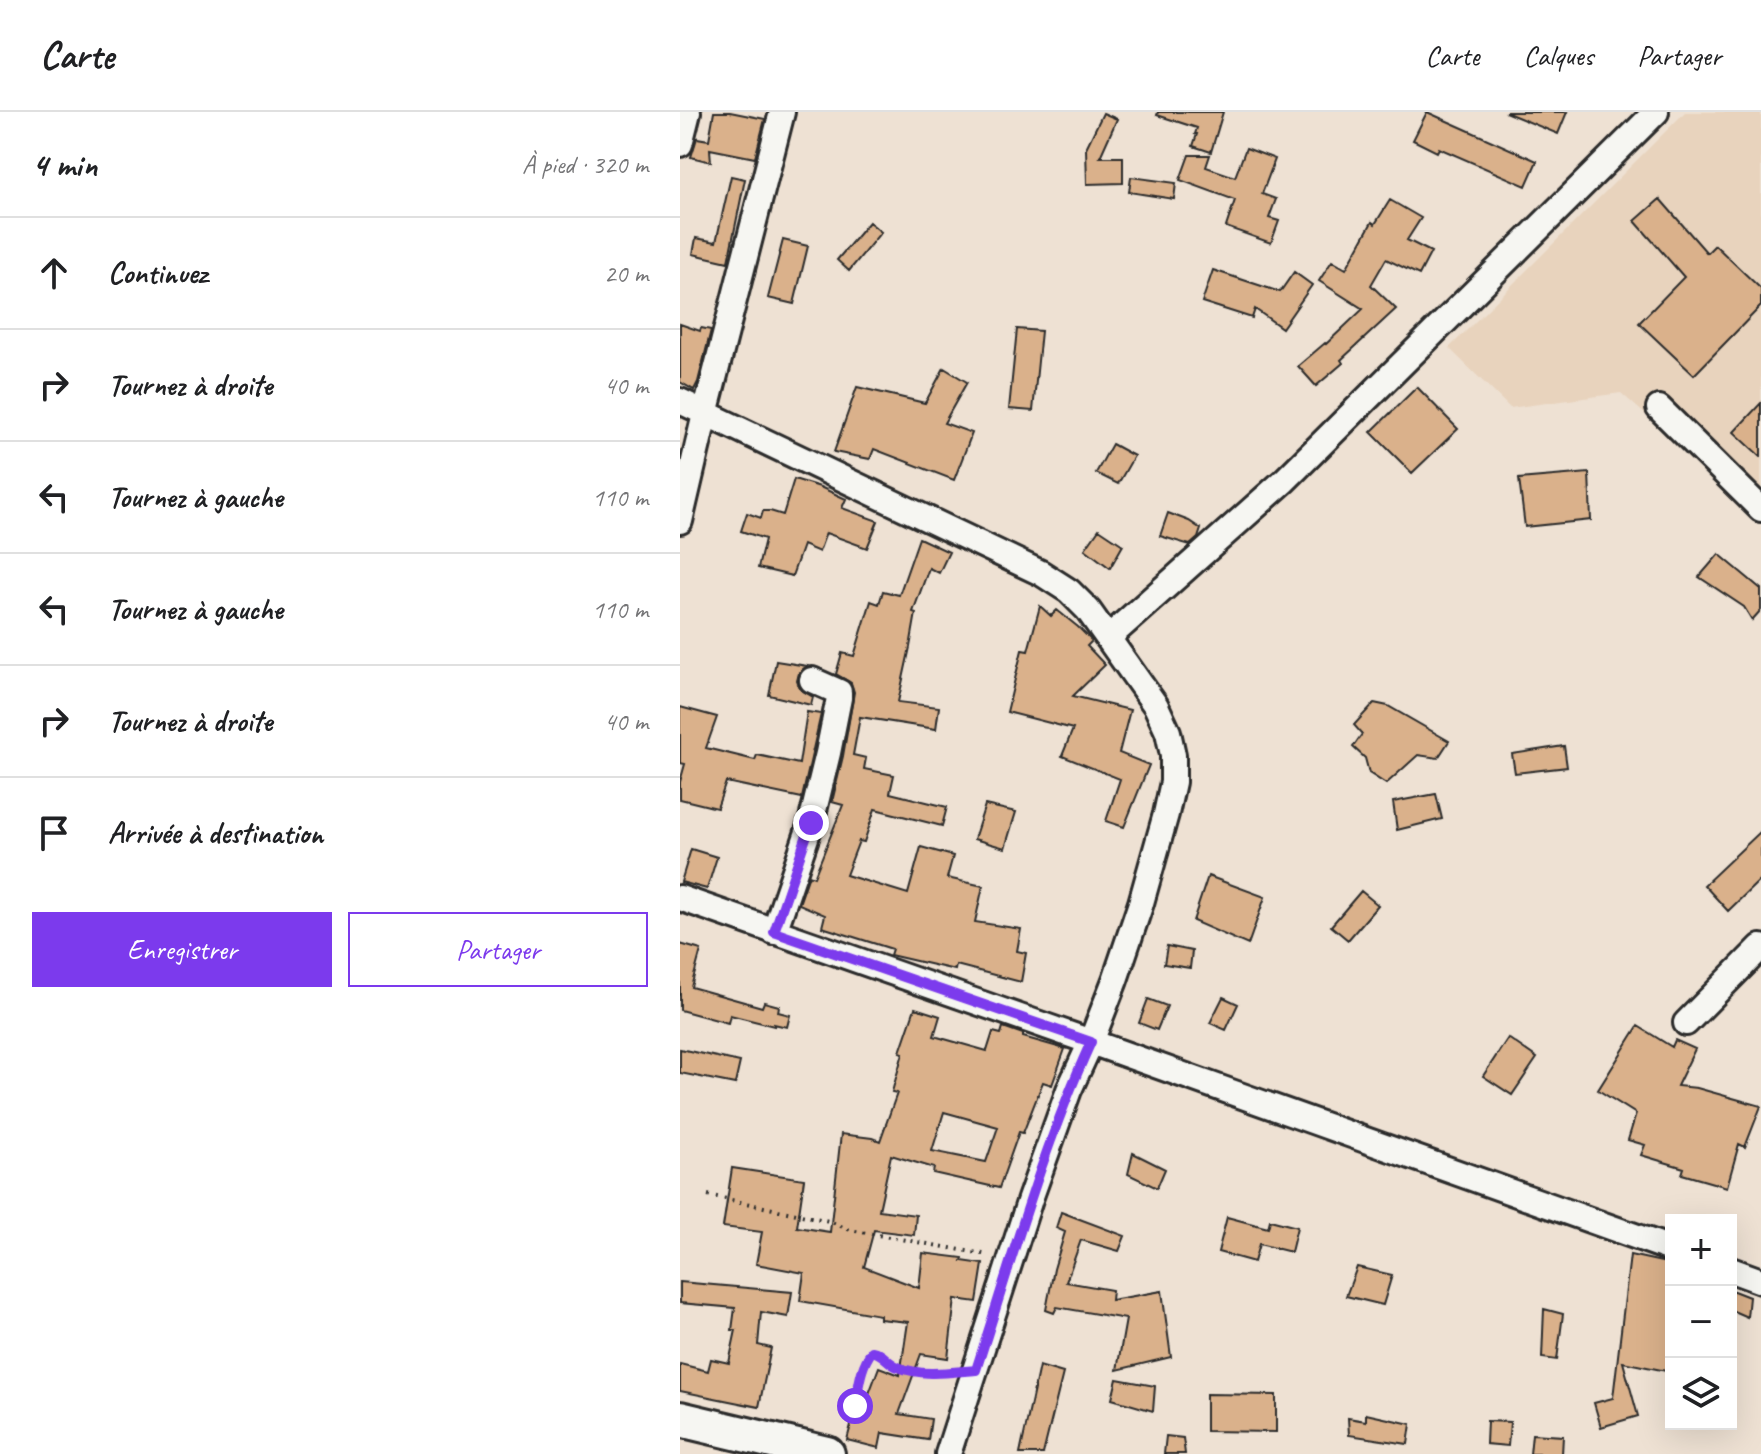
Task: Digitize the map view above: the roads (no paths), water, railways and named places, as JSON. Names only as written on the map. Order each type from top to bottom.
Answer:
[{"type":"street","points":[[680,144],[688,112]]},
{"type":"street","points":[[680,521],[782,112]]},
{"type":"street","points":[[1108,638],[1284,481],[1656,112]]},
{"type":"street","points":[[680,401],[1041,573],[1069,591],[1088,610],[1156,706],[1168,732],[1173,755],[1173,782],[1141,903],[1110,996],[1069,1090],[948,1454]]},
{"type":"street","points":[[1659,408],[1761,509]]},
{"type":"street","points":[[774,932],[811,823],[839,698],[839,692],[835,689],[812,680]]},
{"type":"street","points":[[680,898],[1665,1247]]},
{"type":"street","points":[[1686,1023],[1761,947]]},
{"type":"street","points":[[1737,1272],[1761,1281]]},
{"type":"street","points":[[680,1419],[827,1454]]}]
